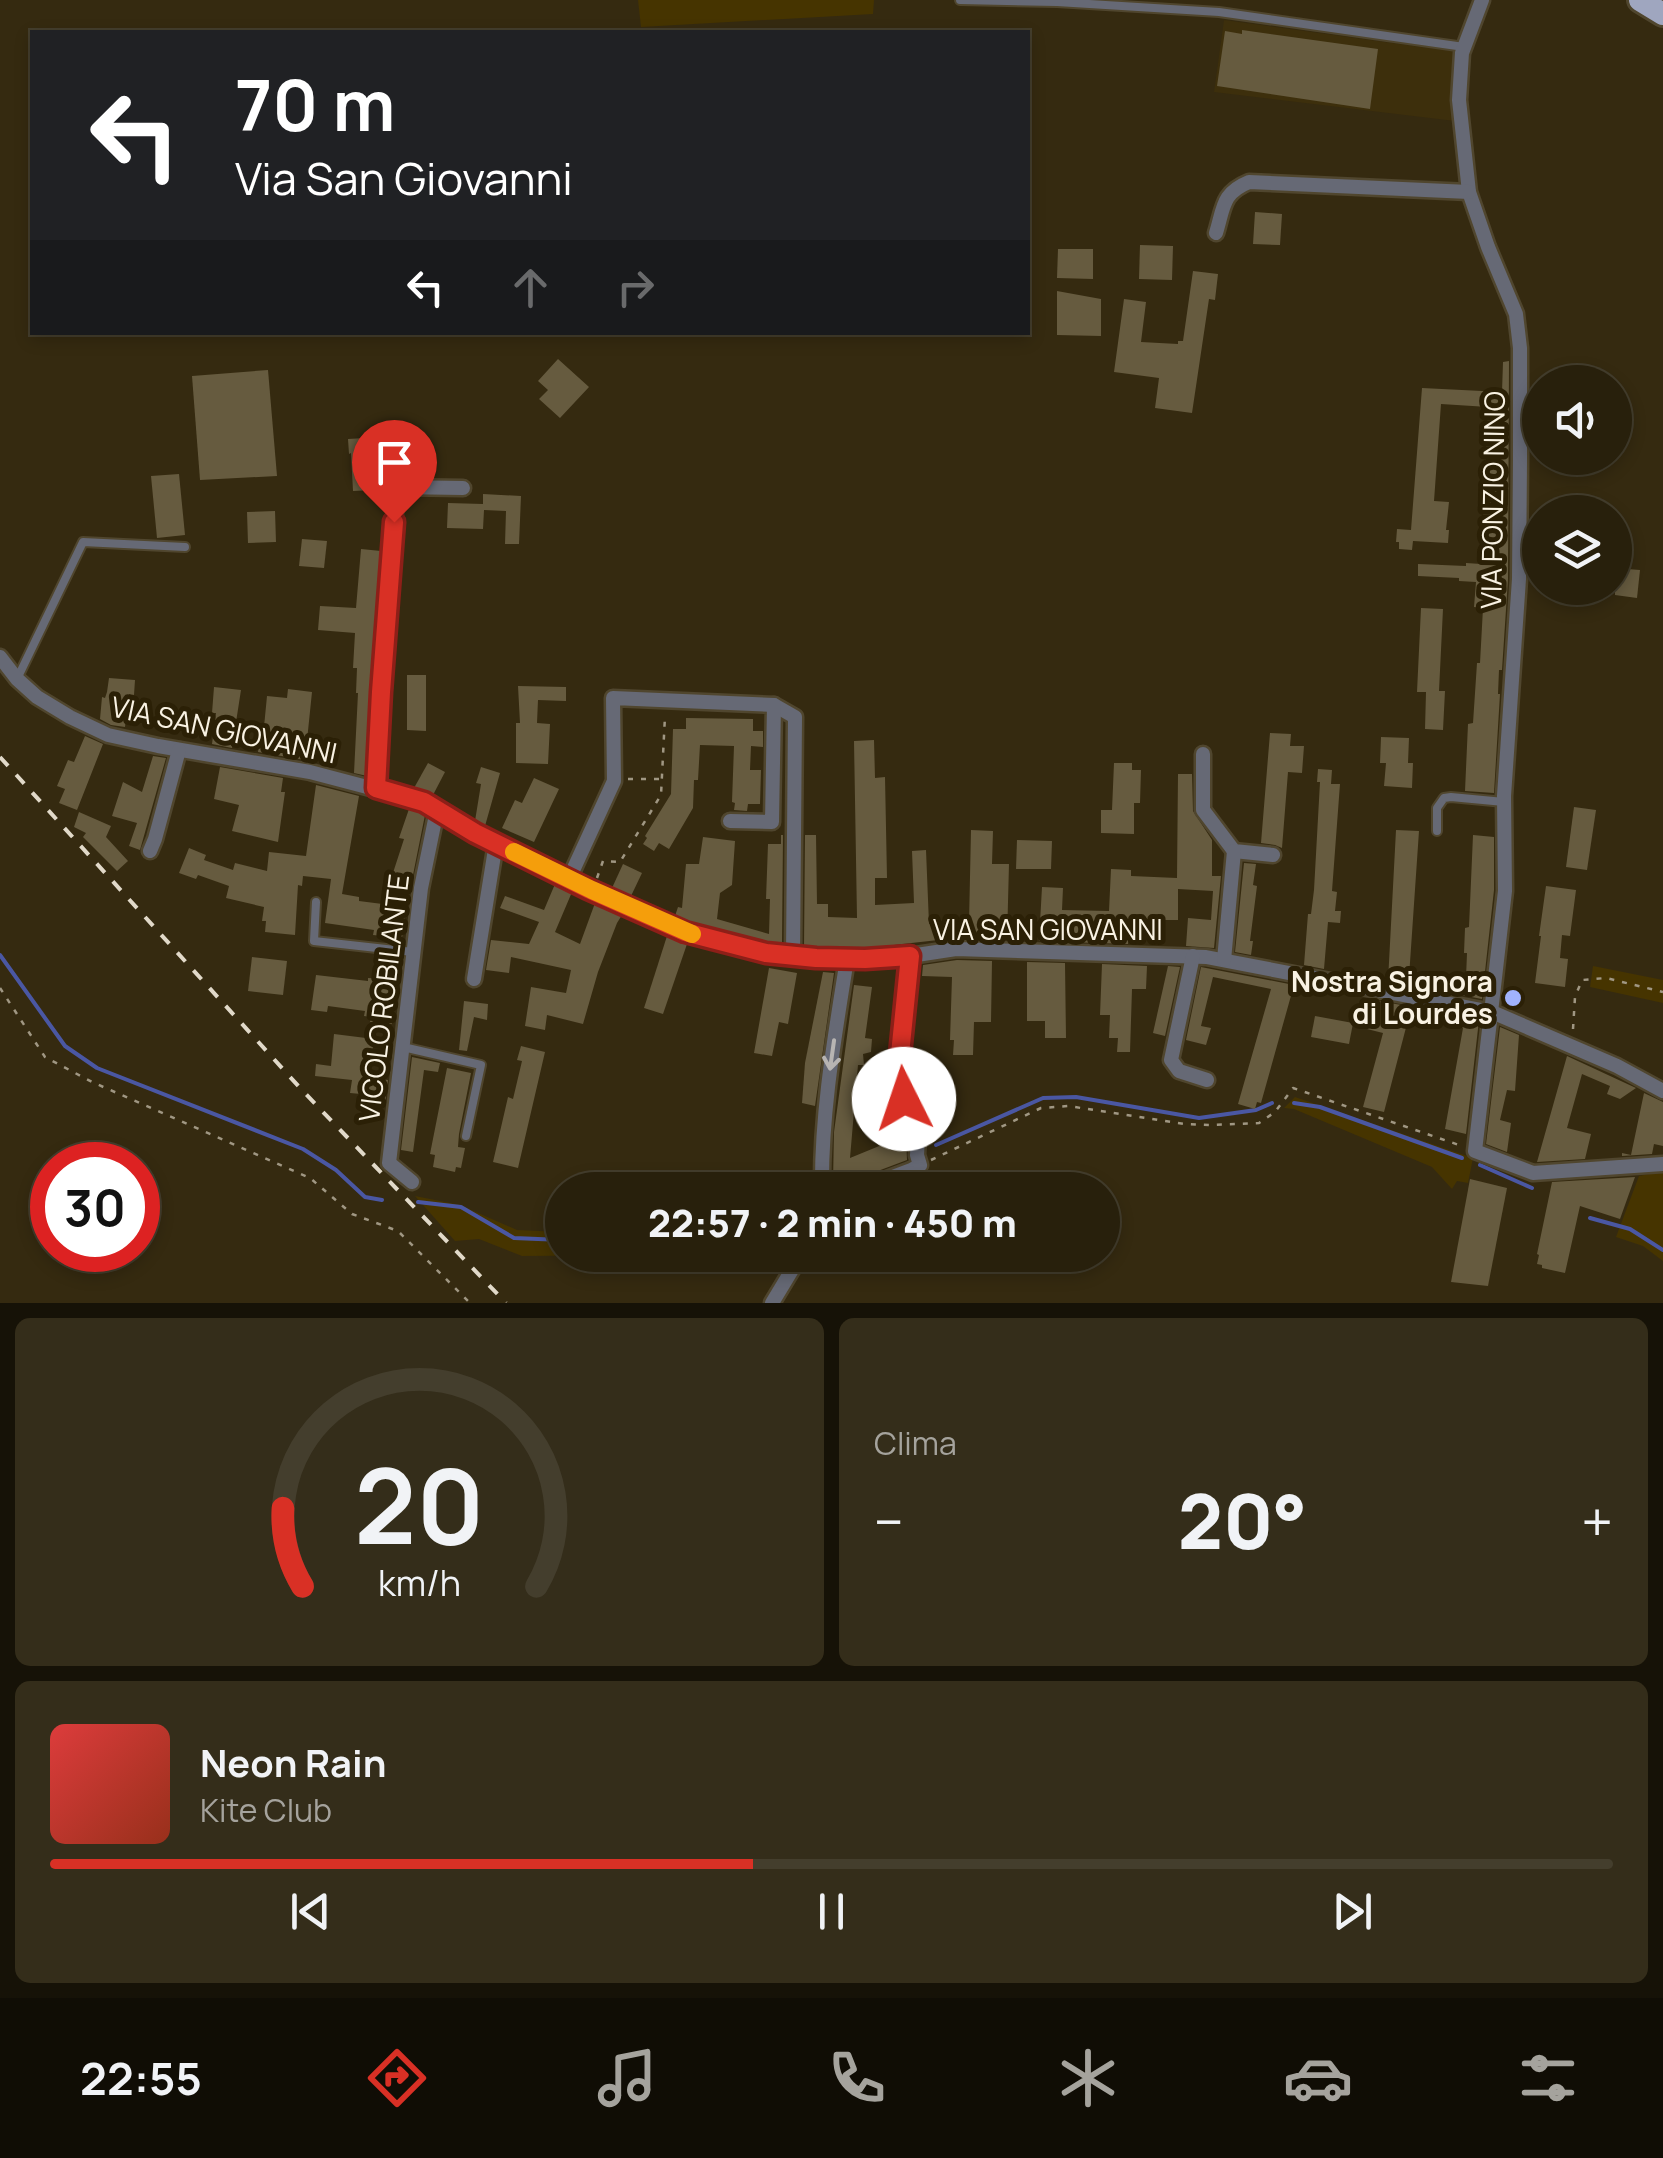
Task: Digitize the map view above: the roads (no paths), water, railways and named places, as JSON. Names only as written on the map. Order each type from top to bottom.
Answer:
[{"type":"main road","points":[[1640,0],[1663,14]]},
{"type":"street","name":"VIA PONZIO NINO","points":[[1482,0],[1464,47],[1459,100],[1469,192],[1513,303],[1519,330],[1519,579],[1504,802],[1506,891],[1475,1151],[1533,1172],[1663,1164]]},
{"type":"street","points":[[1216,233],[1226,199],[1234,188],[1249,182],[1469,192]]},
{"type":"street","points":[[376,788],[397,487],[462,488]]},
{"type":"street","name":"VIA SAN GIOVANNI","points":[[0,656],[37,697],[108,735],[310,772],[424,802],[496,843],[685,932],[766,953],[847,959],[956,949],[1224,960],[1492,1012],[1617,1066],[1663,1091]]},
{"type":"street","points":[[569,879],[614,778],[613,698],[774,705],[795,717],[793,956]]},
{"type":"street","points":[[730,822],[772,822],[774,705]]},
{"type":"street","points":[[150,851],[179,750]]},
{"type":"street","points":[[1203,754],[1203,810],[1234,851],[1224,960]]},
{"type":"street","name":"VICOLO ROBILANTE","points":[[412,1182],[389,1163],[420,888],[436,810]]},
{"type":"street","points":[[474,979],[496,843]]},
{"type":"street","points":[[1234,851],[1273,854]]},
{"type":"street","points":[[903,1172],[920,1165],[918,1138],[904,1099],[899,1064],[910,956]]},
{"type":"street","points":[[1193,956],[1171,1060],[1179,1071],[1207,1080]]},
{"type":"street","points":[[822,1172],[830,1060],[847,959]]},
{"type":"street","points":[[772,1303],[791,1272]]},
{"type":"lane","points":[[960,0],[1219,12],[1464,47]]},
{"type":"lane","points":[[17,679],[83,542],[185,547]]},
{"type":"lane","points":[[1437,832],[1437,808],[1444,798],[1504,802]]},
{"type":"lane","points":[[316,902],[314,941],[413,952]]},
{"type":"lane","points":[[403,1047],[481,1065],[466,1136]]},
{"type":"waterway","points":[[0,955],[65,1046],[97,1068],[303,1149],[336,1170],[365,1197],[382,1200]]},
{"type":"waterway","points":[[936,1145],[1043,1098],[1076,1097],[1199,1118],[1256,1110],[1272,1103]]},
{"type":"waterway","points":[[1294,1103],[1320,1107],[1462,1158]]},
{"type":"waterway","points":[[1480,1165],[1532,1188]]},
{"type":"waterway","points":[[418,1202],[461,1207],[514,1238],[545,1239]]},
{"type":"waterway","points":[[1590,1218],[1630,1229],[1663,1250]]},
{"type":"railway","points":[[0,757],[301,1089],[506,1303]]},
{"type":"place","name":"Nostra Signora di Lourdes","points":[[1513,998]]}]
